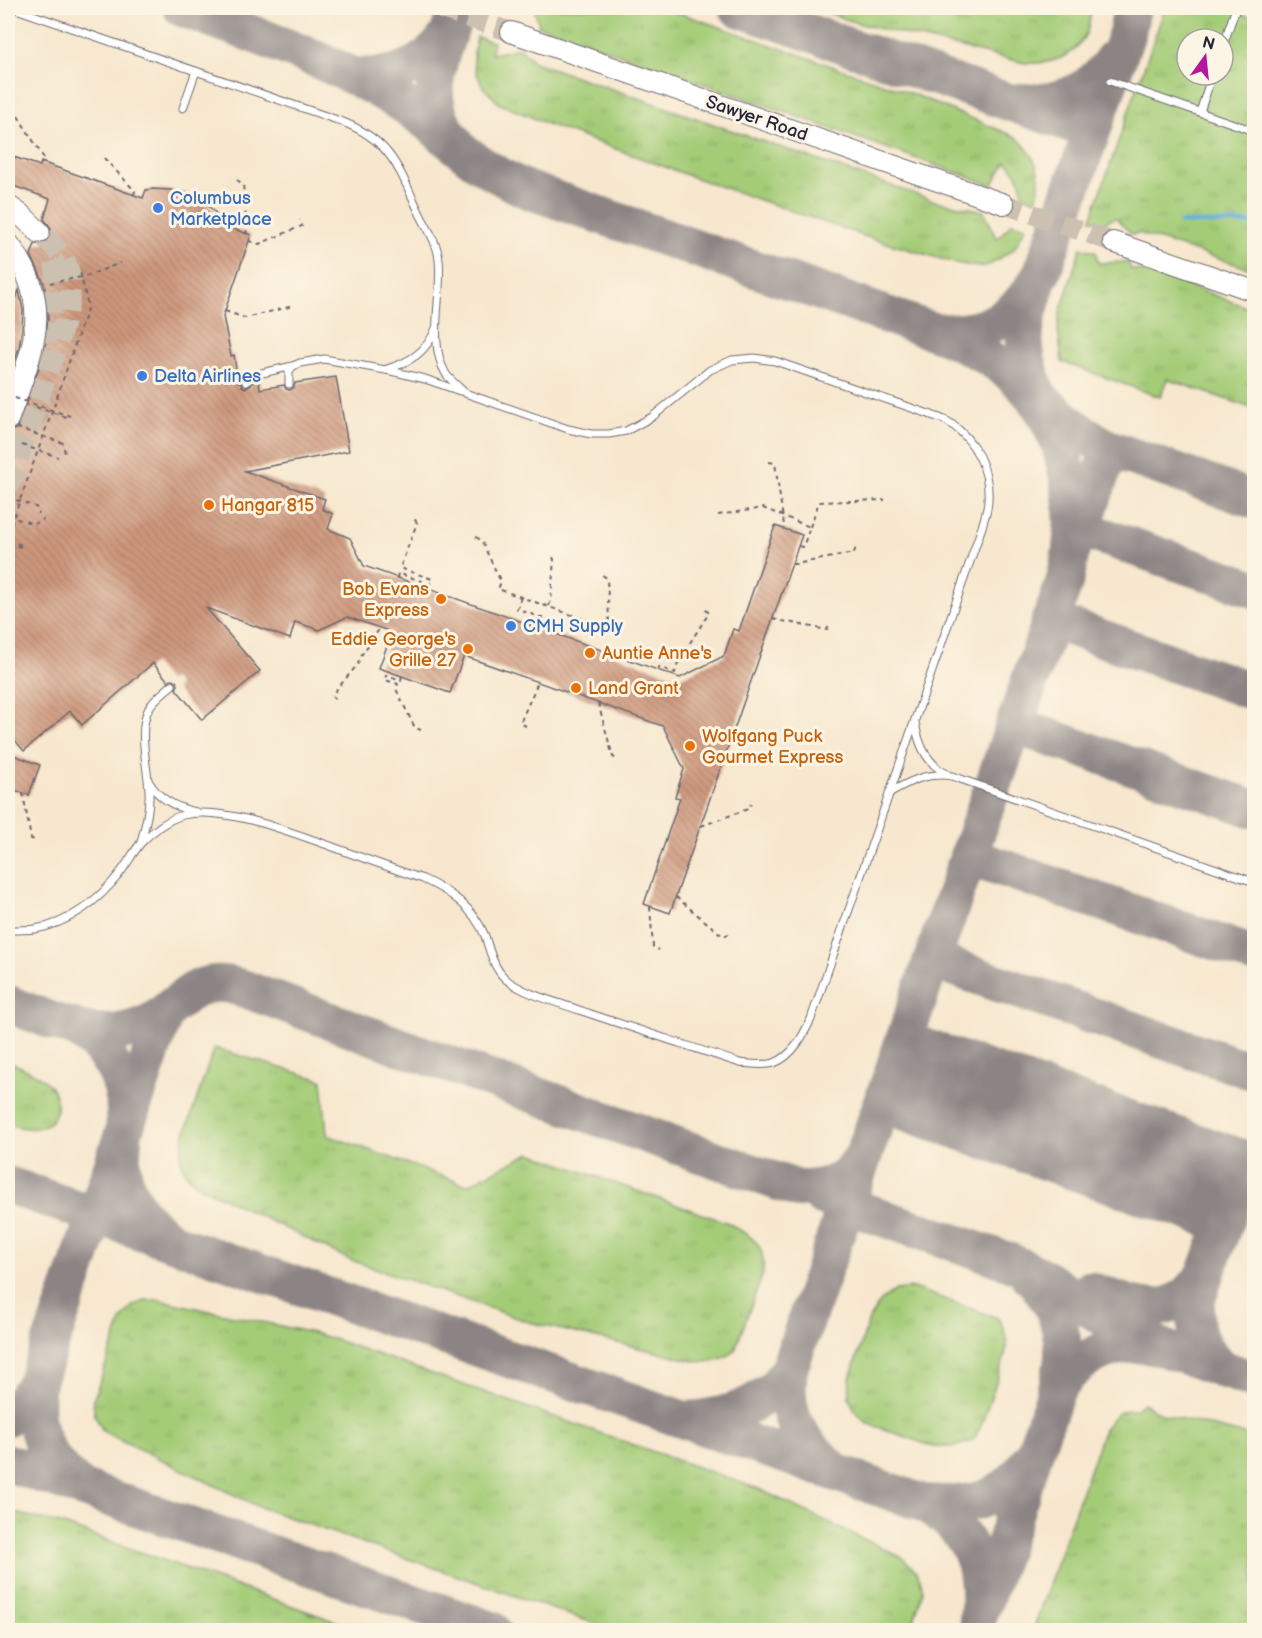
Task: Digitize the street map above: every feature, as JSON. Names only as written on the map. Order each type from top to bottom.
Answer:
[{"type":"main road","points":[[8,206],[39,232]]},
{"type":"main road","points":[[8,243],[29,279],[37,309],[35,335],[8,419]]},
{"type":"street","name":"Sawyer Road","points":[[511,32],[1004,204]]},
{"type":"street","points":[[1113,242],[1254,291]]},
{"type":"lane","points":[[13,8],[360,129],[388,152],[410,191],[439,256],[437,339],[441,364],[449,378],[465,393]]},
{"type":"lane","points":[[1229,27],[1234,11]]},
{"type":"lane","points":[[183,108],[196,71]]},
{"type":"lane","points":[[1110,81],[1254,131]]},
{"type":"lane","points":[[1200,112],[1208,87]]},
{"type":"lane","points":[[382,370],[408,362],[418,355],[431,338],[438,320]]},
{"type":"lane","points":[[149,782],[158,794],[186,810],[278,827],[423,879],[443,889],[459,900],[474,917],[498,969],[509,982],[525,991],[740,1063],[774,1063],[790,1053],[802,1037],[811,1019],[982,527],[988,502],[988,485],[984,468],[976,451],[965,436],[949,422],[775,361],[754,358],[732,360],[710,370],[652,417],[626,430],[609,434],[591,434],[568,429],[425,379],[324,359],[253,375],[246,382]]},
{"type":"lane","points":[[289,384],[289,370],[293,366]]},
{"type":"lane","points":[[141,842],[148,811],[149,782],[144,730],[146,715],[153,702],[172,685]]},
{"type":"lane","points":[[915,720],[919,741],[925,753],[940,770],[952,776],[1254,882]]},
{"type":"lane","points":[[889,793],[918,778],[940,774],[952,776]]},
{"type":"lane","points":[[8,930],[36,929],[60,922],[100,896],[120,873],[141,842],[168,822],[182,816],[207,814]]},
{"type":"path","points":[[18,116],[45,160],[44,163]]},
{"type":"path","points":[[104,158],[135,191],[134,194]]},
{"type":"path","points":[[237,180],[243,184],[246,234]]},
{"type":"path","points":[[249,241],[259,244],[302,226],[300,220]]},
{"type":"path","points":[[29,279],[87,276],[120,263]]},
{"type":"path","points":[[8,533],[88,306],[80,271]]},
{"type":"path","points":[[225,311],[245,318],[293,306]]},
{"type":"path","points":[[15,398],[70,417],[36,407]]},
{"type":"path","points":[[8,424],[63,443],[65,454]]},
{"type":"path","points":[[22,445],[58,457]]},
{"type":"path","points":[[769,462],[775,463],[783,528]]},
{"type":"path","points":[[8,497],[36,507],[39,514]]},
{"type":"path","points":[[798,546],[802,547],[819,502],[885,500]]},
{"type":"path","points":[[718,515],[763,508],[810,527]]},
{"type":"path","points":[[8,516],[34,524],[44,519]]},
{"type":"path","points":[[397,578],[398,573],[430,584],[432,579],[400,568],[417,523],[414,518]]},
{"type":"path","points":[[476,537],[481,540],[501,582],[498,590],[606,627],[609,620],[608,578],[602,575]]},
{"type":"path","points":[[8,542],[25,547]]},
{"type":"path","points":[[792,564],[854,553],[856,547]]},
{"type":"path","points":[[549,554],[554,559],[549,606]]},
{"type":"path","points":[[521,596],[517,609],[557,623],[553,633]]},
{"type":"path","points":[[658,670],[659,667],[675,673],[679,660],[709,613],[704,608]]},
{"type":"path","points":[[773,619],[827,630],[830,624]]},
{"type":"path","points":[[335,699],[332,695],[358,664],[360,657],[380,628]]},
{"type":"path","points":[[402,676],[401,680],[386,675],[385,680],[398,684],[396,689],[416,728],[421,730]]},
{"type":"path","points":[[526,726],[520,723],[538,682]]},
{"type":"path","points":[[598,703],[614,757],[620,760]]},
{"type":"path","points":[[23,793],[31,839],[37,840]]},
{"type":"path","points":[[701,826],[748,809],[751,804]]},
{"type":"path","points":[[676,897],[723,936],[729,934]]},
{"type":"path","points":[[650,907],[653,947],[658,950]]},
{"type":"green space","points":[[534,8],[665,8],[913,94],[1016,137],[1033,157],[1036,165],[1039,182],[1036,200],[1022,195],[1018,177],[1006,162],[992,185],[539,26]]},
{"type":"green space","points":[[813,8],[1091,8],[1087,32],[1071,52],[1049,61],[1025,63],[857,23]]},
{"type":"green space","points":[[1165,8],[1223,8],[1254,18],[1254,270],[1138,233],[1132,235],[1116,218],[1105,224],[1091,219]]},
{"type":"green space","points":[[477,37],[493,42],[492,54],[520,48],[534,62],[935,201],[984,211],[997,239],[1012,223],[1026,227],[1014,249],[991,264],[980,267],[959,264],[873,239],[690,176],[550,125],[500,104],[483,87],[476,72],[474,52]]},
{"type":"green space","points":[[1081,247],[1096,252],[1098,263],[1128,262],[1131,269],[1163,276],[1254,310],[1254,409],[1167,379],[1160,397],[1062,362],[1058,329],[1060,313]]},
{"type":"green space","points":[[214,1048],[322,1080],[327,1135],[467,1185],[530,1153],[728,1223],[744,1232],[759,1247],[762,1254],[763,1273],[735,1350],[726,1357],[716,1360],[694,1361],[529,1322],[348,1259],[199,1186],[184,1170],[181,1152]]},
{"type":"green space","points":[[8,1061],[40,1077],[53,1091],[57,1104],[56,1111],[50,1122],[44,1126],[22,1128],[8,1124]]},
{"type":"green space","points":[[913,1288],[998,1318],[1007,1340],[1005,1356],[981,1426],[973,1440],[955,1447],[934,1447],[867,1423],[855,1411],[849,1397],[850,1378],[870,1317],[881,1301],[896,1290]]},
{"type":"green space","points":[[145,1300],[159,1300],[313,1333],[339,1341],[759,1489],[901,1557],[911,1566],[918,1574],[922,1590],[910,1630],[613,1630],[259,1507],[104,1432],[99,1424],[94,1412],[94,1398],[121,1321],[131,1307]]},
{"type":"green space","points":[[1143,1403],[1159,1413],[1254,1437],[1254,1630],[1033,1630],[1103,1431],[1116,1415],[1136,1409]]},
{"type":"green space","points":[[8,1511],[64,1525],[360,1630],[8,1630]]},
{"type":"building","points":[[8,155],[40,166],[41,162],[143,198],[146,190],[153,189],[185,193],[213,210],[217,215],[215,223],[251,235],[223,316],[231,356],[234,355],[238,382],[245,388],[259,381],[260,389],[284,385],[290,390],[295,383],[336,377],[349,451],[245,471],[325,499],[322,509],[333,514],[328,529],[350,538],[364,566],[680,678],[724,656],[733,629],[739,631],[775,526],[802,535],[670,913],[644,904],[680,798],[675,797],[684,769],[663,726],[464,656],[450,693],[379,668],[392,632],[347,617],[319,630],[295,622],[290,639],[206,608],[260,671],[202,720],[176,689],[178,685],[176,681],[172,679],[168,681],[153,663],[82,725],[70,711],[24,751],[8,732],[8,622],[11,611],[8,611],[8,431],[16,429],[20,423],[44,353],[48,330],[48,307],[44,283],[31,255],[35,244],[43,244],[49,240],[51,228],[44,219],[50,199],[8,184]]},
{"type":"building","points":[[19,290],[23,310],[22,328],[19,348],[8,383],[8,322]]},
{"type":"building","points":[[8,753],[40,765],[29,795],[8,788]]},
{"type":"waterway","points":[[1180,223],[1254,223]]},
{"type":"taxiway","points":[[182,8],[291,49],[371,85],[415,112],[480,164],[528,190],[944,335],[964,344],[983,354],[1018,380],[1036,400],[1050,423],[1060,448],[1068,475],[1072,503],[1070,557],[1064,583],[789,1369],[769,1392],[744,1408],[730,1413],[685,1420]]},
{"type":"taxiway","points":[[454,140],[443,124],[437,108],[435,92],[440,58],[458,8]]},
{"type":"taxiway","points":[[738,8],[1092,131]]},
{"type":"taxiway","points":[[936,331],[970,331],[986,327],[1012,311],[1033,287],[1042,272],[1127,33],[1132,8]]},
{"type":"taxiway","points":[[353,76],[380,76],[418,64],[429,56],[447,36]]},
{"type":"taxiway","points":[[1020,102],[1048,101],[1073,94],[1095,80],[1114,58]]},
{"type":"taxiway","points":[[1036,287],[1027,319],[1024,344],[1029,369],[1040,400]]},
{"type":"taxiway","points":[[1041,399],[1073,426],[1105,447],[1254,500]]},
{"type":"taxiway","points":[[1079,537],[1110,449]]},
{"type":"taxiway","points":[[1082,529],[1254,589]]},
{"type":"taxiway","points":[[1050,620],[1254,692]]},
{"type":"taxiway","points":[[1014,725],[1254,809]]},
{"type":"taxiway","points":[[968,856],[1254,955]]},
{"type":"taxiway","points":[[932,960],[1254,1072]]},
{"type":"taxiway","points":[[8,1004],[76,1029],[105,1033],[119,1032],[137,1028],[154,1020],[197,989],[207,985],[231,985],[798,1189],[819,1188],[836,1182],[850,1172],[863,1156]]},
{"type":"taxiway","points":[[8,1417],[26,1398],[38,1378],[161,1024],[171,1006]]},
{"type":"taxiway","points":[[71,1026],[83,1033],[102,1051],[117,1074],[124,1099],[122,1158],[126,1185],[142,1215],[167,1237]]},
{"type":"taxiway","points":[[904,1040],[1247,1160]]},
{"type":"taxiway","points":[[893,1072],[1235,1193]]},
{"type":"taxiway","points":[[882,1104],[1224,1224]]},
{"type":"taxiway","points":[[8,1185],[923,1503],[953,1525],[971,1551],[979,1582],[978,1618]]},
{"type":"taxiway","points":[[822,1197],[1011,1262],[1043,1277],[1101,1316],[1166,1349],[1254,1380]]},
{"type":"taxiway","points":[[1227,1371],[1217,1364],[1203,1347],[1196,1329],[1195,1318],[1198,1295],[1232,1201]]},
{"type":"taxiway","points":[[1089,1290],[1139,1306],[1153,1308],[1167,1306],[1180,1300],[1193,1289],[1207,1272]]},
{"type":"taxiway","points":[[983,1604],[1056,1392],[1063,1360],[1062,1338],[1057,1318],[1043,1291],[1029,1275]]},
{"type":"taxiway","points":[[1054,1393],[1074,1369],[1099,1353],[1127,1345],[1158,1347]]},
{"type":"taxiway","points":[[789,1369],[788,1400],[796,1426],[811,1448],[833,1469]]},
{"type":"taxiway","points":[[38,1378],[35,1410],[41,1439],[56,1464],[80,1486]]},
{"type":"taxiway","points":[[923,1503],[955,1504],[983,1499],[1007,1486],[1028,1461]]},
{"type":"taxiway","points":[[8,1463],[492,1630]]},
{"type":"tunnel","points":[[439,8],[511,32]]},
{"type":"tunnel","points":[[1004,204],[1113,242]]},
{"type":"tunnel","points":[[8,488],[61,333],[70,298],[69,270],[58,252],[39,232]]},
{"type":"tunnel","points":[[44,342],[56,279],[54,261],[48,253]]},
{"type":"place","name":"Columbus Marketplace","points":[[158,208]]},
{"type":"place","name":"Delta Airlines","points":[[142,376]]},
{"type":"place","name":"Hangar 815","points":[[209,505]]},
{"type":"place","name":"Bob Evans Express","points":[[441,599]]},
{"type":"place","name":"CMH Supply","points":[[511,626]]},
{"type":"place","name":"Eddie George's Grille 27","points":[[468,649]]},
{"type":"place","name":"Auntie Anne's","points":[[590,653]]},
{"type":"place","name":"Land Grant","points":[[576,688]]},
{"type":"place","name":"Wolfgang Puck Gourmet Express","points":[[690,746]]}]
